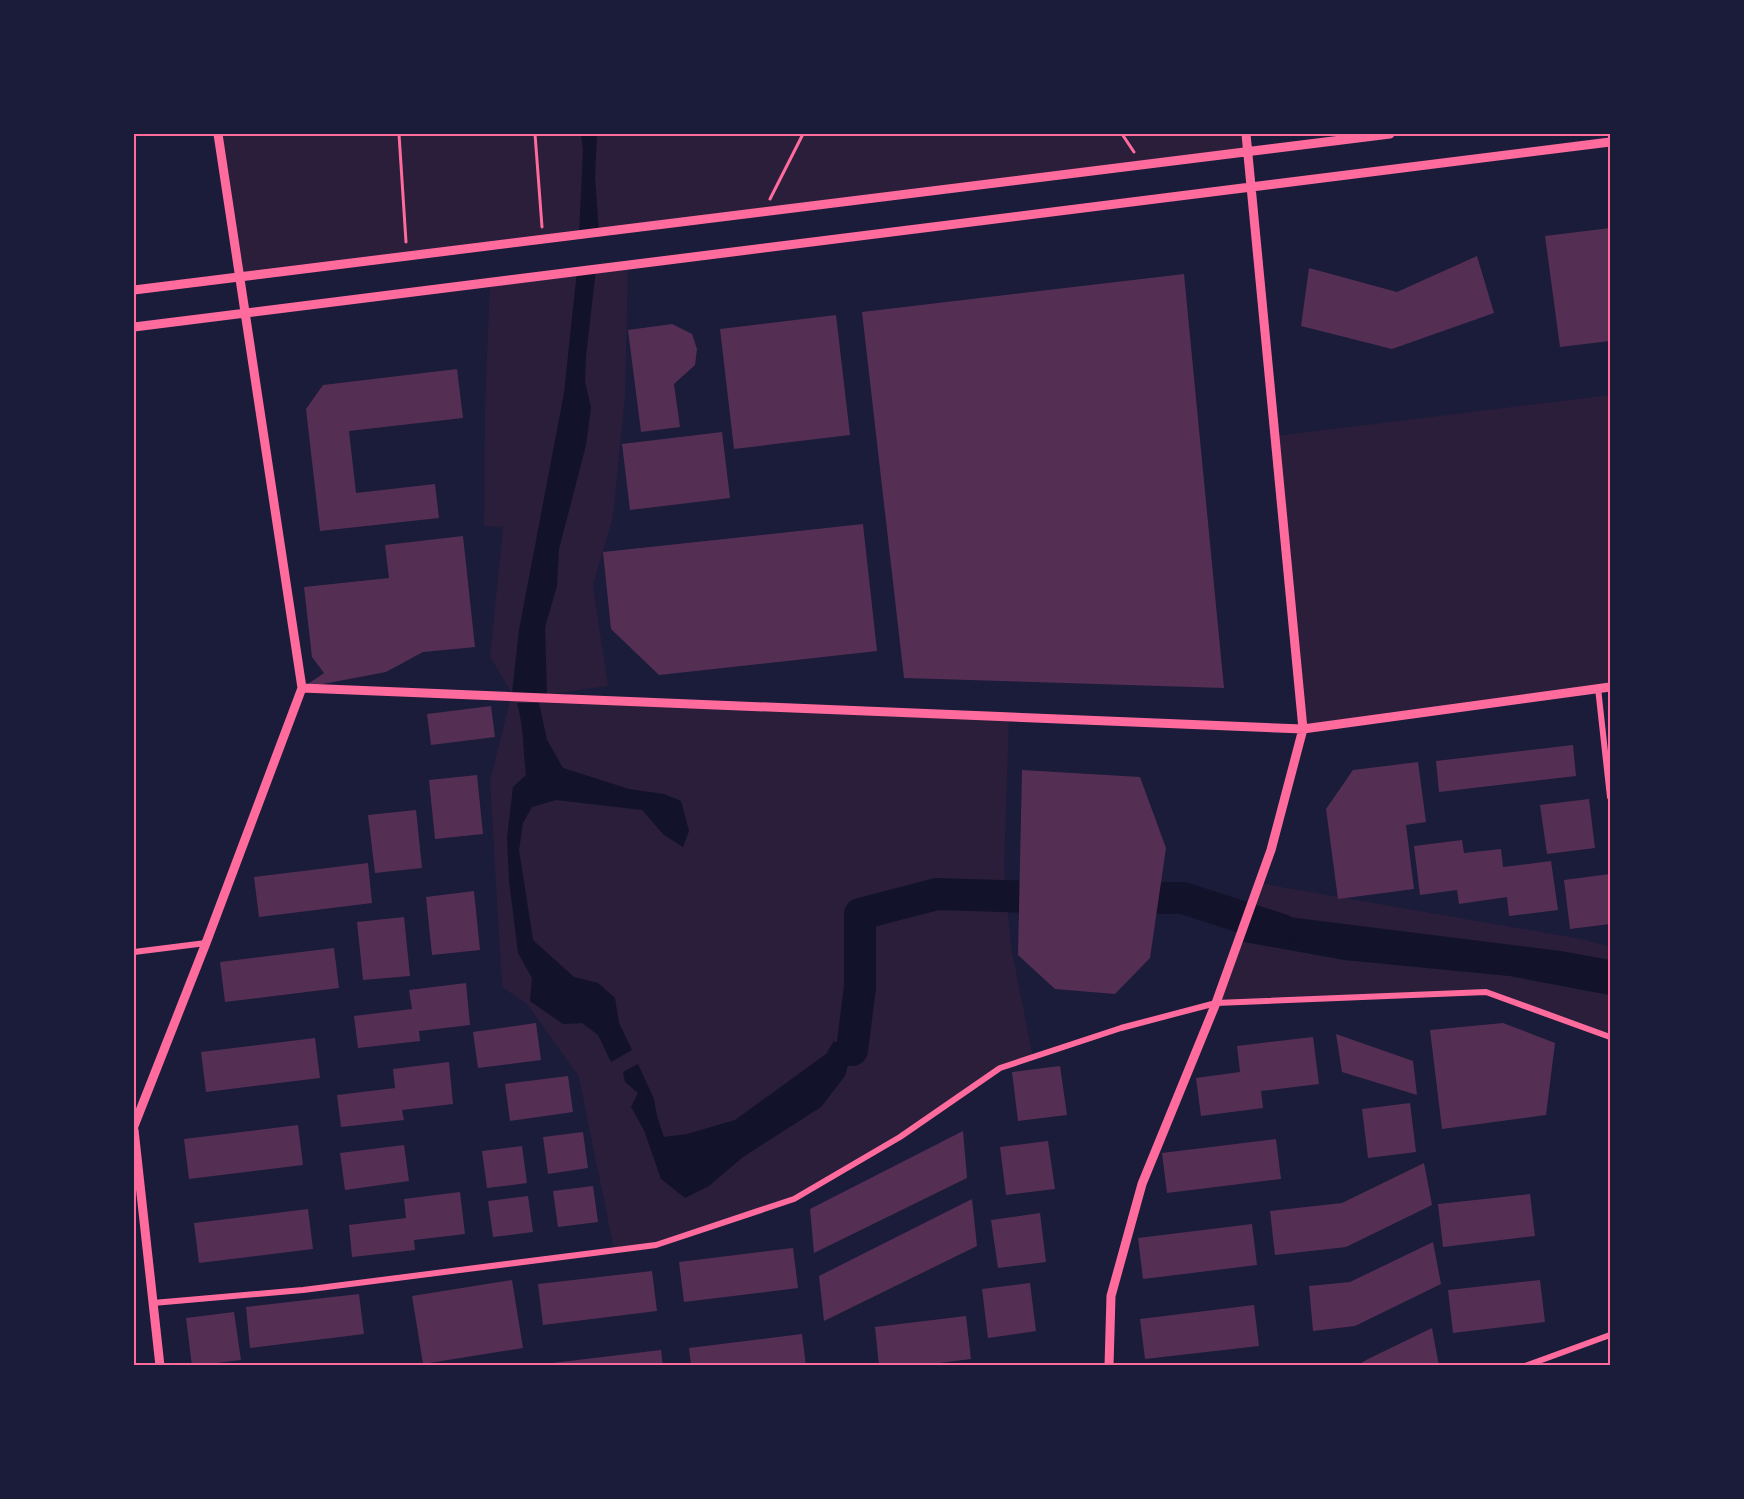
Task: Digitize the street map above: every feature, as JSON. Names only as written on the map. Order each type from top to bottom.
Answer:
[{"type":"street","points":[[134,1126],[206,944],[302,688],[218,134]]},
{"type":"street","points":[[1109,1365],[1112,1296],[1142,1184],[1216,1003],[1271,850],[1303,729],[1246,134]]},
{"type":"street","points":[[134,290],[1141,163],[1390,134]]},
{"type":"street","points":[[134,327],[1611,142]]},
{"type":"street","points":[[302,688],[1303,729],[1611,687]]},
{"type":"street","points":[[1598,688],[1611,797]]},
{"type":"street","points":[[134,952],[206,944]]},
{"type":"street","points":[[153,1303],[303,1290],[656,1245],[794,1199],[900,1137],[1000,1068],[1121,1028],[1216,1003],[1486,992],[1611,1037]]},
{"type":"street","points":[[134,1130],[160,1365]]},
{"type":"street","points":[[1525,1365],[1611,1335]]},
{"type":"path","points":[[399,134],[407,256]]},
{"type":"path","points":[[535,134],[543,239]]},
{"type":"path","points":[[763,211],[803,134]]},
{"type":"path","points":[[1122,134],[1141,163]]},
{"type":"shaded area","points":[[218,134],[1246,134],[1248,150],[239,277]]},
{"type":"shaded area","points":[[581,134],[597,134],[595,178],[599,232],[579,235],[583,151]]},
{"type":"shaded area","points":[[628,265],[625,396],[613,517],[593,585],[608,686],[552,694],[1009,717],[1004,869],[1011,946],[1033,1057],[992,1074],[877,1151],[794,1199],[656,1245],[614,1250],[579,1077],[528,1005],[502,987],[490,781],[512,693],[490,657],[503,527],[484,526],[485,406],[490,282]]},
{"type":"shaded area","points":[[596,269],[585,382],[591,407],[586,445],[559,549],[557,586],[545,627],[547,695],[512,693],[519,630],[564,393],[577,271]]},
{"type":"shaded area","points":[[1610,395],[1610,687],[1303,729],[1276,436]]},
{"type":"shaded area","points":[[517,703],[539,703],[547,740],[563,768],[629,789],[664,794],[681,801],[689,831],[683,847],[664,835],[642,810],[556,800],[532,807],[523,823],[519,850],[533,940],[574,977],[598,983],[615,998],[619,1023],[632,1050],[611,1062],[598,1035],[582,1023],[563,1024],[530,1001],[532,978],[518,953],[509,880],[507,838],[513,787],[526,775]]},
{"type":"shaded area","points":[[1259,883],[1581,939],[1610,947],[1610,960],[1560,951],[1249,912]]},
{"type":"shaded area","points":[[1249,912],[1560,951],[1610,960],[1610,995],[1510,976],[1345,960],[1239,941]]},
{"type":"shaded area","points":[[1239,941],[1345,960],[1510,976],[1610,995],[1610,1037],[1486,992],[1216,1003]]},
{"type":"shaded area","points":[[834,1041],[852,1050],[845,1076],[821,1107],[743,1157],[709,1186],[685,1198],[661,1179],[644,1130],[631,1107],[638,1093],[625,1082],[623,1072],[638,1064],[654,1099],[664,1137],[687,1134],[735,1120],[826,1054]]},
{"type":"building","points":[[1610,228],[1610,341],[1560,347],[1545,236]]},
{"type":"building","points":[[1477,256],[1494,313],[1392,349],[1301,326],[1309,268],[1397,292]]},
{"type":"building","points":[[1184,274],[1224,688],[904,678],[862,312]]},
{"type":"building","points":[[836,315],[850,435],[734,449],[720,329]]},
{"type":"building","points":[[672,324],[692,334],[697,349],[695,365],[674,384],[680,427],[641,432],[628,330]]},
{"type":"building","points":[[457,369],[463,418],[349,431],[356,493],[435,484],[439,518],[320,531],[306,409],[323,385]]},
{"type":"building","points":[[722,432],[730,498],[630,510],[622,444]]},
{"type":"building","points":[[863,524],[877,651],[659,675],[611,629],[603,552]]},
{"type":"building","points":[[463,536],[475,647],[423,652],[386,672],[302,688],[324,673],[312,657],[304,587],[389,578],[385,545]]},
{"type":"building","points":[[491,706],[495,737],[431,745],[427,714]]},
{"type":"building","points":[[1573,745],[1576,776],[1439,792],[1436,761]]},
{"type":"building","points":[[1418,762],[1426,822],[1406,825],[1414,889],[1338,899],[1326,809],[1353,770]]},
{"type":"building","points":[[1022,770],[1140,777],[1166,848],[1150,958],[1115,994],[1055,989],[1018,955]]},
{"type":"building","points":[[477,775],[483,834],[435,839],[429,780]]},
{"type":"building","points":[[1589,799],[1595,848],[1547,854],[1540,805]]},
{"type":"building","points":[[416,810],[422,868],[375,873],[368,815]]},
{"type":"building","points":[[1462,840],[1464,853],[1501,849],[1503,867],[1551,861],[1558,910],[1509,916],[1507,897],[1459,904],[1457,890],[1420,895],[1414,846]]},
{"type":"building","points":[[368,863],[372,903],[259,917],[254,877]]},
{"type":"building","points":[[1610,874],[1610,924],[1570,929],[1564,880]]},
{"type":"building","points":[[474,891],[480,950],[432,955],[426,897]]},
{"type":"building","points":[[404,917],[410,976],[363,980],[357,922]]},
{"type":"building","points":[[334,948],[339,988],[225,1002],[220,962]]},
{"type":"building","points":[[466,983],[470,1025],[419,1031],[420,1041],[358,1048],[354,1016],[412,1009],[409,990]]},
{"type":"building","points":[[536,1023],[541,1060],[478,1068],[473,1032]]},
{"type":"building","points":[[1503,1023],[1555,1043],[1546,1115],[1442,1129],[1430,1030]]},
{"type":"building","points":[[1336,1034],[1413,1061],[1417,1095],[1342,1072]]},
{"type":"building","points":[[1313,1037],[1319,1084],[1261,1091],[1263,1108],[1201,1116],[1196,1078],[1240,1072],[1237,1046]]},
{"type":"building","points":[[315,1038],[320,1078],[206,1092],[201,1052]]},
{"type":"building","points":[[449,1062],[453,1104],[402,1110],[404,1120],[341,1127],[337,1095],[395,1088],[393,1069]]},
{"type":"building","points":[[1060,1066],[1067,1115],[1018,1121],[1012,1072]]},
{"type":"building","points":[[568,1076],[573,1112],[510,1121],[505,1084]]},
{"type":"building","points":[[1410,1103],[1416,1152],[1368,1158],[1362,1109]]},
{"type":"building","points":[[298,1125],[303,1165],[189,1179],[184,1139]]},
{"type":"building","points":[[963,1131],[967,1178],[814,1253],[810,1209]]},
{"type":"building","points":[[583,1132],[588,1168],[548,1174],[543,1137]]},
{"type":"building","points":[[1276,1139],[1281,1179],[1167,1193],[1162,1153]]},
{"type":"building","points":[[1048,1141],[1055,1189],[1006,1195],[1000,1147]]},
{"type":"building","points":[[404,1145],[409,1181],[345,1190],[340,1153]]},
{"type":"building","points":[[522,1146],[527,1183],[487,1188],[482,1151]]},
{"type":"building","points":[[1424,1163],[1432,1205],[1346,1247],[1275,1255],[1270,1211],[1342,1203]]},
{"type":"building","points":[[593,1186],[598,1222],[558,1227],[553,1191]]},
{"type":"building","points":[[460,1192],[465,1234],[414,1240],[415,1250],[352,1257],[349,1225],[406,1218],[404,1199]]},
{"type":"building","points":[[1530,1194],[1535,1236],[1443,1247],[1438,1204]]},
{"type":"building","points":[[528,1196],[533,1232],[493,1237],[488,1201]]},
{"type":"building","points":[[972,1199],[977,1246],[824,1321],[819,1276]]},
{"type":"building","points":[[308,1209],[313,1249],[199,1263],[194,1223]]},
{"type":"building","points":[[1040,1213],[1046,1262],[998,1268],[991,1220]]},
{"type":"building","points":[[1252,1224],[1257,1265],[1143,1279],[1138,1238]]},
{"type":"building","points":[[1433,1242],[1441,1284],[1355,1326],[1313,1331],[1309,1286],[1350,1282]]},
{"type":"building","points":[[793,1248],[798,1288],[684,1302],[679,1262]]},
{"type":"building","points":[[652,1271],[657,1311],[543,1325],[538,1284]]},
{"type":"building","points":[[512,1280],[523,1348],[423,1364],[412,1296]]},
{"type":"building","points":[[1540,1280],[1545,1322],[1453,1333],[1448,1290]]},
{"type":"building","points":[[1030,1283],[1036,1331],[988,1338],[982,1289]]},
{"type":"building","points":[[359,1294],[364,1334],[250,1348],[246,1307]]},
{"type":"building","points":[[1254,1305],[1259,1346],[1145,1359],[1140,1319]]},
{"type":"building","points":[[234,1312],[241,1360],[192,1366],[186,1318]]},
{"type":"building","points":[[966,1316],[971,1359],[915,1366],[879,1366],[875,1327]]},
{"type":"building","points":[[1432,1328],[1439,1366],[1356,1366],[1368,1359]]},
{"type":"building","points":[[802,1334],[806,1366],[691,1366],[689,1348]]},
{"type":"building","points":[[661,1350],[663,1366],[544,1366],[544,1364]]},
{"type":"waterway","points":[[852,1050],[860,987],[860,914],[937,894],[1062,898]]},
{"type":"waterway","points":[[1115,898],[1183,898],[1282,930]]}]
